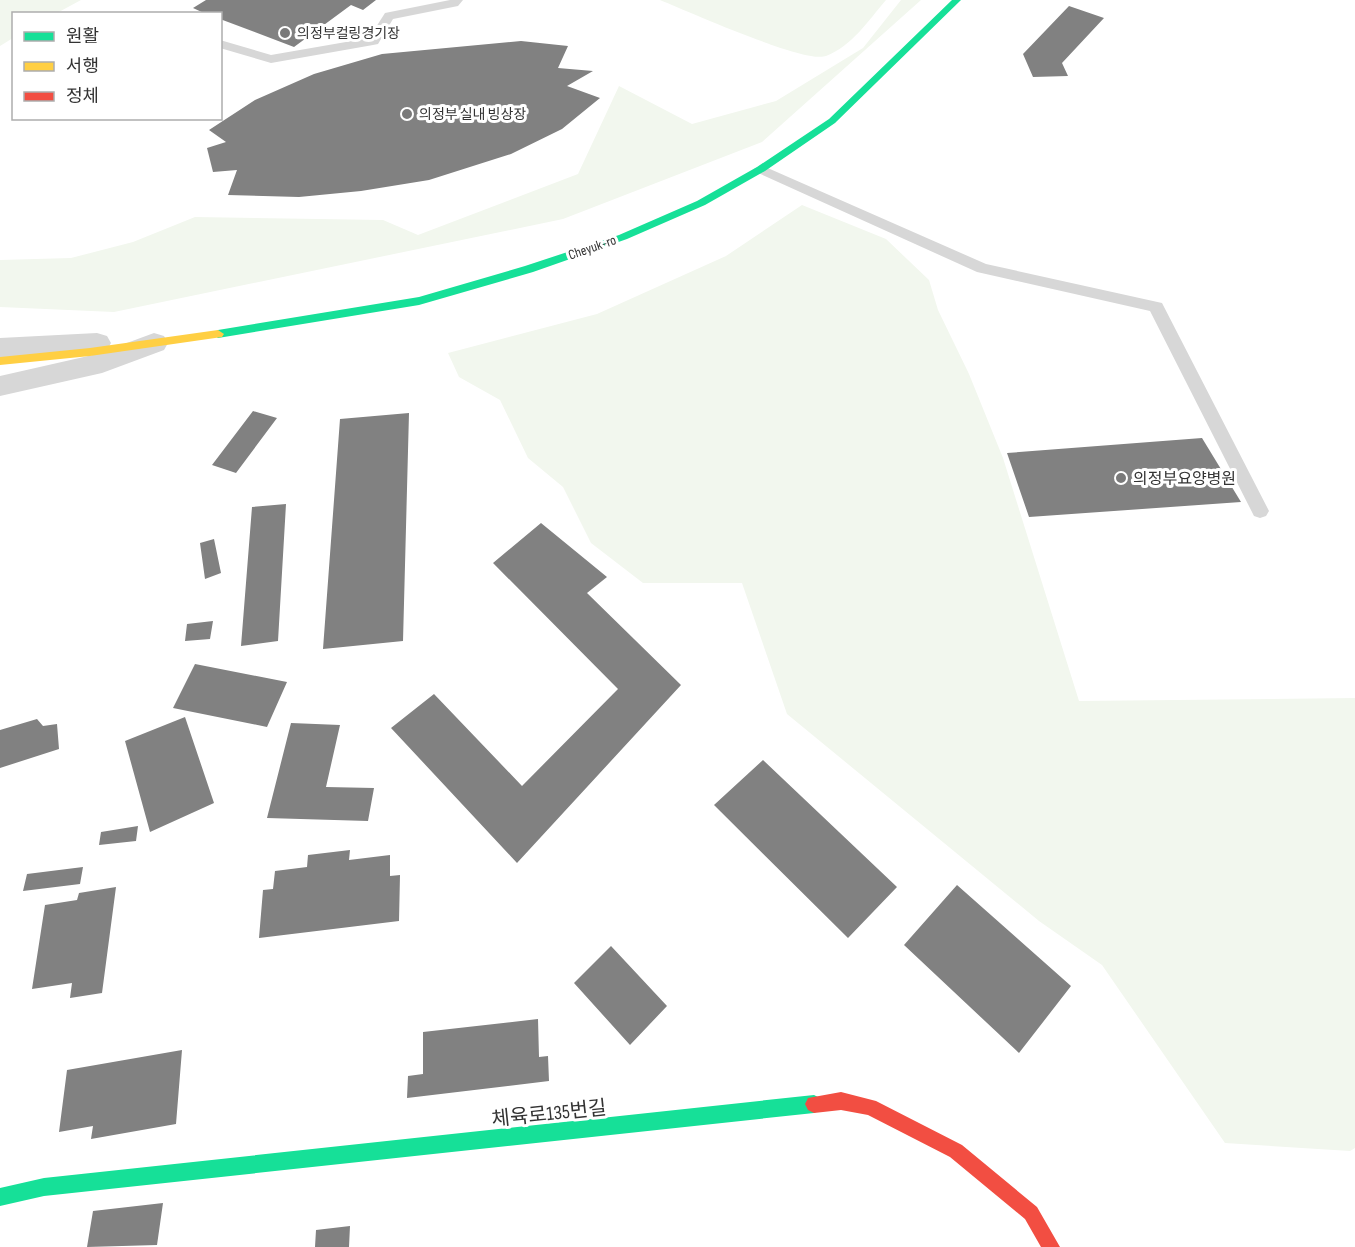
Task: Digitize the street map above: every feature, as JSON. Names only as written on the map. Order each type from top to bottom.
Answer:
[{"type":"street","name":"Cheyuk-ro","points":[[0,361],[90,352],[295,323],[419,301],[529,269],[623,237],[701,203],[761,169],[831,122],[957,0]]},
{"type":"street","points":[[0,348],[156,342]]},
{"type":"street","points":[[0,386],[102,363],[156,342]]},
{"type":"street","name":"체육로135번길","points":[[0,1197],[44,1187],[841,1101],[870,1107],[956,1151],[1031,1213],[1051,1247]]},
{"type":"lane","points":[[222,45],[271,59],[373,40],[389,16],[454,3],[457,0]]},
{"type":"lane","points":[[761,169],[982,268],[1156,307],[1260,511]]},
{"type":"shaded area","points":[[0,0],[81,0],[59,12],[12,12],[12,39],[0,46]]},
{"type":"shaded area","points":[[660,0],[886,0],[844,46],[826,56],[814,56],[771,45]]},
{"type":"shaded area","points":[[901,0],[921,0],[762,142],[563,219],[114,312],[0,307],[0,260],[71,258],[133,242],[195,217],[383,220],[418,235],[578,174],[619,86],[692,124],[776,101],[863,48]]},
{"type":"shaded area","points":[[802,205],[886,239],[929,280],[938,310],[969,374],[1003,458],[1079,701],[1355,698],[1355,1148],[1350,1151],[1225,1143],[1102,965],[1039,921],[787,714],[742,583],[643,583],[591,543],[563,487],[528,458],[500,400],[459,377],[448,353],[597,314],[726,256]]},
{"type":"building","name":"의정부컬링경기장","points":[[206,0],[376,0],[363,10],[351,5],[294,47],[222,20],[222,12],[202,12],[193,8]]},
{"type":"building","points":[[1069,6],[1104,18],[1062,63],[1068,76],[1033,77],[1023,54]]},
{"type":"building","name":"의정부 실내 빙상장","points":[[521,41],[568,46],[558,68],[593,71],[567,86],[600,98],[562,129],[511,154],[429,180],[361,191],[299,197],[228,195],[237,170],[213,172],[207,148],[226,142],[209,130],[255,100],[314,74],[382,54]]},
{"type":"building","points":[[253,411],[277,418],[236,473],[212,465]]},
{"type":"building","points":[[409,413],[403,641],[323,649],[340,419]]},
{"type":"building","name":"의정부요양병원","points":[[1202,438],[1241,502],[1029,517],[1007,453]]},
{"type":"building","points":[[286,504],[278,641],[241,646],[252,507]]},
{"type":"building","points":[[541,523],[607,577],[587,593],[681,685],[517,863],[391,728],[434,694],[522,786],[618,689],[493,563]]},
{"type":"building","points":[[214,539],[221,573],[205,579],[200,543]]},
{"type":"building","points":[[213,621],[210,639],[185,641],[187,624]]},
{"type":"building","points":[[195,664],[287,682],[267,727],[173,708]]},
{"type":"building","points":[[185,717],[214,803],[150,832],[125,741]]},
{"type":"building","points":[[37,719],[43,726],[57,724],[59,749],[0,768],[0,730]]},
{"type":"building","points":[[291,723],[340,725],[326,787],[374,788],[368,821],[267,818]]},
{"type":"building","points":[[763,760],[897,887],[848,938],[714,805]]},
{"type":"building","points":[[138,826],[136,841],[99,845],[101,832]]},
{"type":"building","points":[[350,850],[349,860],[390,855],[390,876],[400,875],[399,921],[259,938],[263,890],[273,889],[275,871],[307,867],[308,855]]},
{"type":"building","points":[[83,867],[80,884],[23,891],[27,874]]},
{"type":"building","points":[[957,885],[1071,986],[1019,1053],[904,945]]},
{"type":"building","points":[[116,887],[102,993],[70,998],[72,983],[32,989],[45,905],[77,900],[79,893]]},
{"type":"building","points":[[611,946],[667,1006],[630,1045],[574,983]]},
{"type":"building","points":[[538,1019],[539,1057],[548,1056],[549,1081],[407,1098],[408,1076],[423,1074],[423,1032]]},
{"type":"building","points":[[182,1050],[176,1124],[91,1139],[93,1126],[59,1132],[67,1070]]},
{"type":"building","points":[[163,1203],[157,1245],[87,1247],[93,1211]]},
{"type":"building","points":[[350,1226],[349,1247],[315,1247],[316,1230]]},
{"type":"traffic: fast","points":[[218,334],[419,301],[529,269],[623,237],[701,203],[761,169],[832,121],[957,0]]},
{"type":"traffic: fast","points":[[0,1197],[44,1187],[814,1104]]},
{"type":"traffic: slow","points":[[0,361],[90,352],[218,334]]},
{"type":"traffic: jam","points":[[814,1104],[841,1101],[870,1107],[956,1151],[1031,1213],[1051,1247]]},
{"type":"place","name":"의정부컬링경기장","points":[[285,33]]},
{"type":"place","name":"의정부 실내 빙상장","points":[[407,114]]},
{"type":"place","name":"의정부요양병원","points":[[1121,478]]}]
